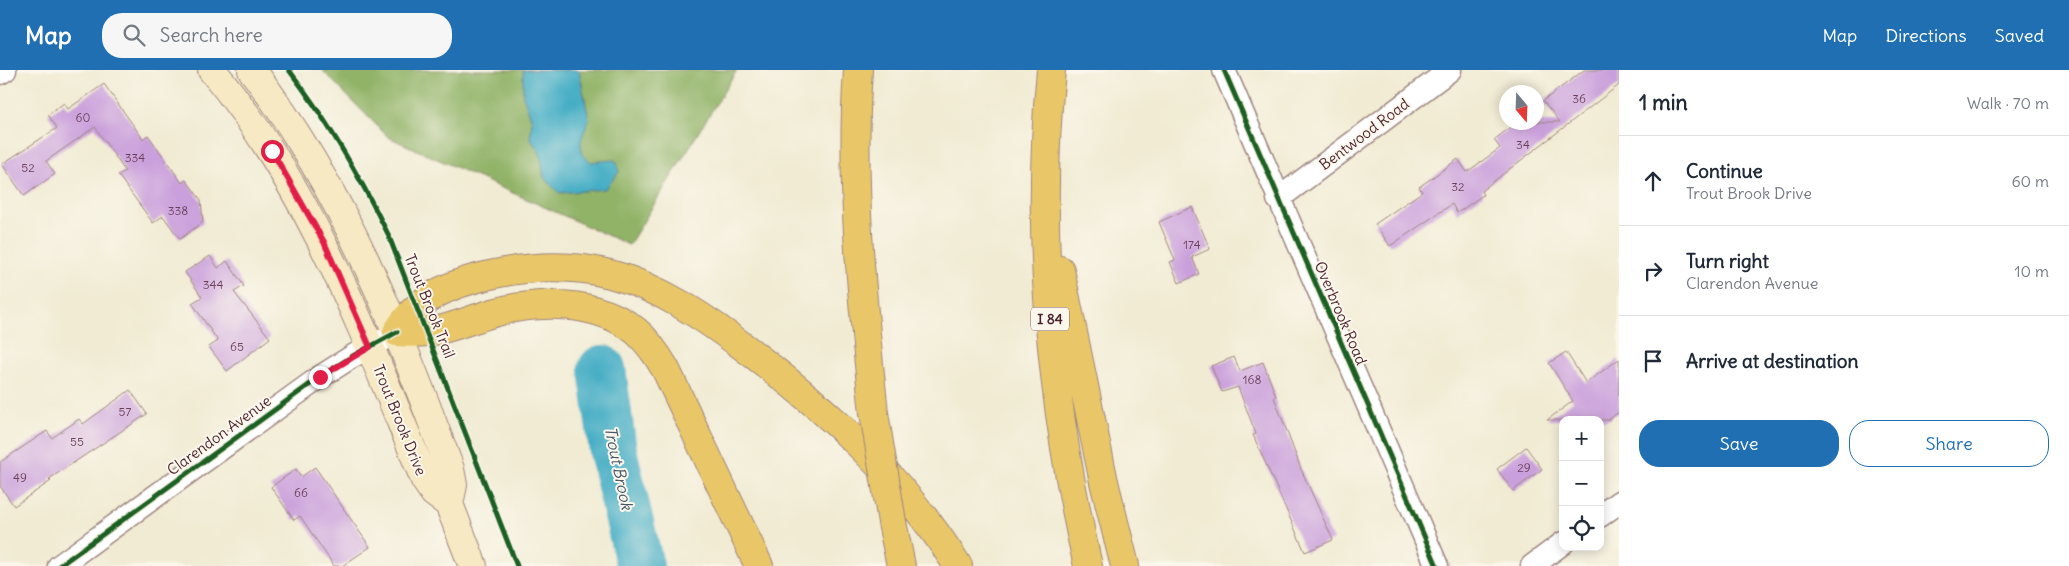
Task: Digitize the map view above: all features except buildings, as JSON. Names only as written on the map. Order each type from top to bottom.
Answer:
[{"type":"highway","points":[[858,70],[856,126],[859,244],[874,414],[901,566]]},
{"type":"highway","name":"I 84","points":[[1051,70],[1044,204],[1045,263],[1054,366],[1071,483],[1088,566]]},
{"type":"highway","points":[[1044,204],[1075,336],[1104,482],[1125,566]]},
{"type":"highway","points":[[397,332],[410,312],[433,295],[480,277],[504,272],[529,269],[576,268],[611,274],[637,284],[696,314],[730,337],[838,424],[897,485],[925,519],[958,566]]},
{"type":"highway","points":[[397,332],[432,333],[494,313],[541,305],[590,310],[626,324],[645,340],[666,370],[759,566]]},
{"type":"main road","name":"Trout Brook Drive","points":[[212,70],[256,127],[302,200],[335,267],[425,480],[434,493],[449,504],[473,566]]},
{"type":"main road","name":"Trout Brook Drive","points":[[252,70],[292,126],[340,206],[368,264],[397,332],[450,469],[453,485],[449,504]]},
{"type":"street","points":[[0,73],[5,70]]},
{"type":"street","name":"Overbrook Road","points":[[1224,70],[1437,566]]},
{"type":"street","name":"Bentwood Road","points":[[1278,199],[1450,70]]},
{"type":"street","name":"Clarendon Avenue","points":[[60,566],[320,377],[397,332]]},
{"type":"street","points":[[1604,513],[1619,502]]},
{"type":"street","points":[[1532,566],[1559,546]]},
{"type":"green space","points":[[322,70],[737,70],[629,245],[388,137]]},
{"type":"water","points":[[523,70],[579,70],[589,119],[581,141],[582,155],[591,162],[614,160],[617,162],[619,172],[605,189],[559,193],[544,178],[540,153],[530,138],[532,121],[523,96]]},
{"type":"waterway","name":"Trout Brook","points":[[602,369],[613,451],[640,566]]},
{"type":"cycle path","name":"Trout Brook Trail","points":[[289,70],[343,150],[388,234],[517,566]]},
{"type":"cycle path","points":[[1224,70],[1437,566]]},
{"type":"cycle path","points":[[59,566],[320,377],[397,332]]},
{"type":"route","points":[[272,151],[302,200],[324,242],[370,347],[320,377]]}]
